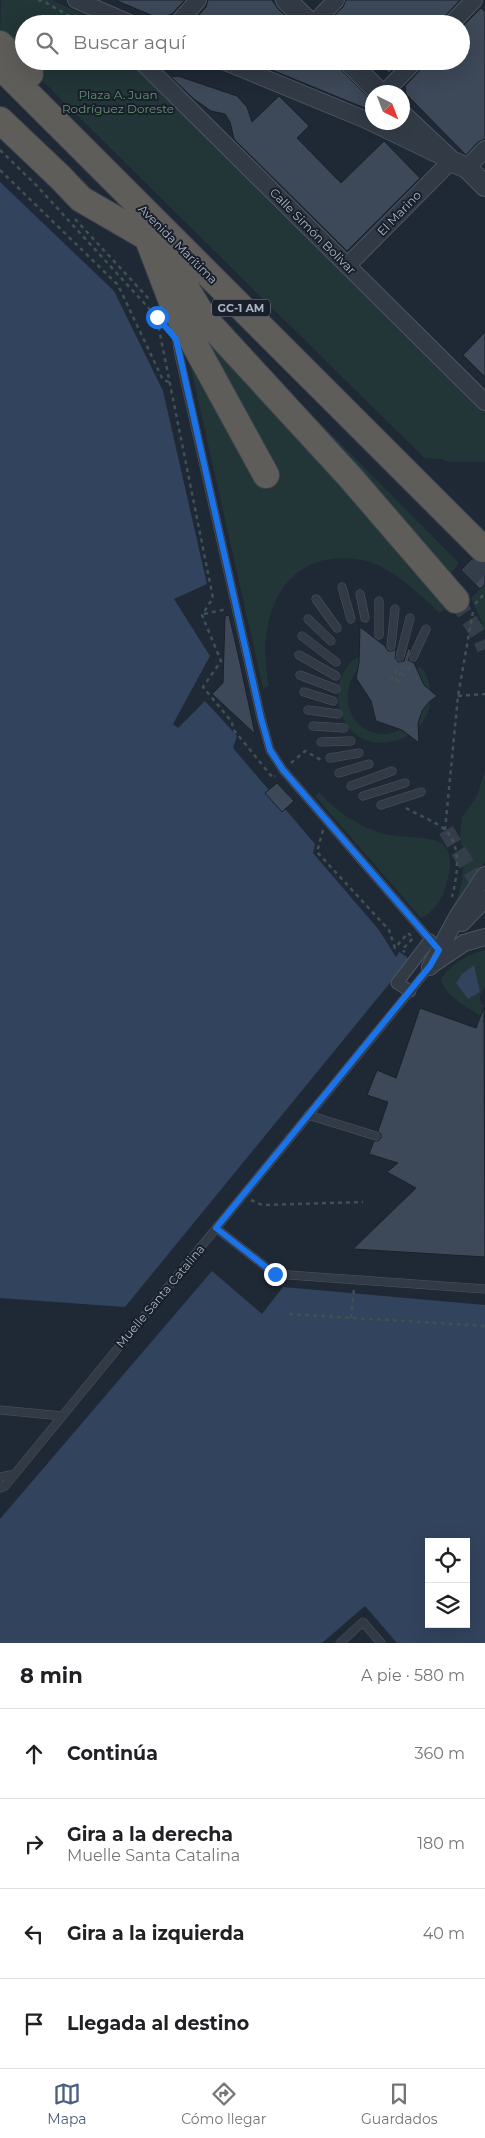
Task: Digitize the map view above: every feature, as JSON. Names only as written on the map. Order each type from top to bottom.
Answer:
[{"type":"highway","points":[[0,44],[15,59]]},
{"type":"highway","name":"Avenida Marítima","points":[[0,66],[178,257],[477,555]]},
{"type":"highway","points":[[25,70],[141,188],[178,257],[204,318],[350,477],[456,600]]},
{"type":"highway","name":"Avenida Marítima","points":[[0,91],[146,237],[178,257]]},
{"type":"highway","points":[[0,120],[81,199],[146,237],[162,310],[266,475]]},
{"type":"street","points":[[76,0],[110,15]]},
{"type":"street","points":[[184,15],[198,0]]},
{"type":"street","points":[[286,0],[302,15]]},
{"type":"street","points":[[321,15],[336,0]]},
{"type":"street","points":[[460,15],[474,0]]},
{"type":"street","points":[[97,10],[101,15]]},
{"type":"street","name":"Calle Simón Bolivar","points":[[150,70],[485,402]]},
{"type":"street","points":[[244,70],[364,119],[459,165]]},
{"type":"street","points":[[357,70],[372,85]]},
{"type":"street","points":[[392,85],[406,70]]},
{"type":"street","points":[[410,122],[485,186]]},
{"type":"street","name":"El Marino","points":[[348,265],[459,165],[485,150]]},
{"type":"street","points":[[410,991],[398,983],[431,942],[457,918],[485,875]]},
{"type":"street","points":[[430,966],[462,924],[485,899]]},
{"type":"street","points":[[430,966],[464,943],[485,938]]},
{"type":"street","points":[[430,966],[431,942]]},
{"type":"lane","points":[[162,310],[176,339],[261,718],[270,750],[283,770],[431,942]]},
{"type":"lane","points":[[342,587],[351,619]]},
{"type":"lane","points":[[360,594],[365,618]]},
{"type":"lane","points":[[316,599],[337,628]]},
{"type":"lane","points":[[379,602],[379,636]]},
{"type":"lane","points":[[391,646],[395,609]]},
{"type":"lane","points":[[400,657],[410,618]]},
{"type":"lane","points":[[308,619],[331,641]]},
{"type":"lane","points":[[413,658],[426,629]]},
{"type":"lane","points":[[302,636],[336,662]]},
{"type":"lane","points":[[299,655],[336,676]]},
{"type":"lane","points":[[300,675],[336,689]]},
{"type":"lane","points":[[304,692],[333,701]]},
{"type":"lane","points":[[308,710],[338,714]]},
{"type":"lane","points":[[313,726],[344,728]]},
{"type":"lane","points":[[321,742],[351,741]]},
{"type":"lane","points":[[330,758],[359,753]]},
{"type":"lane","points":[[339,774],[370,764]]},
{"type":"lane","points":[[350,786],[392,771]]},
{"type":"lane","points":[[363,796],[405,783]]},
{"type":"lane","points":[[380,805],[421,792]]},
{"type":"lane","name":"Muelle Santa Catalina","points":[[0,1488],[5,1486],[15,1474],[430,966]]},
{"type":"lane","points":[[308,1115],[376,1136]]},
{"type":"lane","points":[[216,1228],[275,1274],[485,1289]]},
{"type":"lane","points":[[0,1410],[62,1416]]},
{"type":"lane","points":[[0,1477],[15,1474]]},
{"type":"lane","points":[[340,1643],[363,1622],[381,1643]]},
{"type":"path","points":[[38,0],[67,15]]},
{"type":"path","points":[[0,150],[162,310],[169,382],[213,598],[202,615]]},
{"type":"path","points":[[0,170],[118,286],[163,380],[169,382]]},
{"type":"path","points":[[70,213],[162,310],[176,339]]},
{"type":"path","points":[[450,901],[456,881],[457,865],[455,849],[445,830],[458,696],[474,605],[485,593]]},
{"type":"path","points":[[202,615],[215,611]]},
{"type":"path","points":[[202,615],[221,661],[203,687],[274,778],[283,770]]},
{"type":"path","points":[[405,665],[396,682],[413,658]]},
{"type":"path","points":[[458,696],[485,694]]},
{"type":"path","points":[[323,830],[317,852],[389,930],[395,948],[408,933],[412,938],[402,950],[406,954],[431,942]]},
{"type":"path","points":[[262,1205],[364,1202]]},
{"type":"path","points":[[352,1318],[354,1279]]},
{"type":"path","points":[[289,1314],[485,1326]]},
{"type":"green space","name":"Plaza A. Juan Rodríguez Doreste","points":[[1,0],[52,0],[84,15],[15,15],[15,54],[0,39]]},
{"type":"green space","name":"Plaza A. Juan Rodríguez Doreste","points":[[31,70],[143,70],[485,411],[485,462],[448,462],[442,459],[424,458]]},
{"type":"green space","points":[[184,309],[449,606],[440,613],[394,574],[373,563],[362,560],[334,559],[311,564],[293,576],[280,593],[271,613],[266,636],[269,686],[263,688],[187,351]]},
{"type":"green space","points":[[255,357],[459,563],[449,576]]},
{"type":"green space","points":[[485,584],[485,629],[471,598]]},
{"type":"green space","points":[[387,648],[397,650],[394,660],[375,660],[362,667],[353,677],[348,690],[348,702],[352,714],[359,724],[371,731],[385,734],[407,726],[413,672],[421,666],[430,686],[430,706],[424,720],[411,734],[394,741],[372,742],[356,734],[344,720],[338,702],[339,684],[347,667],[363,654]]},
{"type":"green space","points":[[485,770],[485,862],[443,927],[458,896],[462,882],[464,858],[460,836],[462,817],[477,796]]},
{"type":"green space","points":[[319,792],[345,815],[367,828],[389,835],[431,839],[442,844],[448,852],[450,866],[444,891],[437,905],[430,912],[421,918],[315,796]]},
{"type":"green space","points":[[485,950],[485,987],[480,995],[480,1001],[484,1006],[481,1016],[451,995],[446,990],[441,978],[461,960]]},
{"type":"water","points":[[0,182],[114,291],[163,391],[207,584],[174,599],[210,656],[173,724],[178,728],[205,701],[237,736],[233,748],[315,844],[313,853],[379,930],[396,957],[399,952],[407,957],[407,962],[125,1307],[0,1298]]},
{"type":"water","points":[[474,965],[480,992],[468,999],[456,983],[462,974]]},
{"type":"water","points":[[212,1271],[262,1314],[283,1287],[485,1305],[485,1643],[397,1643],[365,1606],[322,1643],[0,1643],[0,1519]]},
{"type":"building","points":[[115,0],[185,0],[172,14],[151,15]]},
{"type":"building","points":[[208,0],[272,0],[284,15],[199,15],[206,7]]},
{"type":"building","points":[[346,0],[460,0],[446,15],[335,15],[343,7]]},
{"type":"building","points":[[481,8],[485,12],[485,139],[478,142],[466,155],[410,98],[410,85],[406,85],[420,70],[470,70],[470,19]]},
{"type":"building","points":[[272,70],[341,70],[365,94],[365,108]]},
{"type":"building","points":[[178,76],[237,96],[247,107],[252,122],[279,96],[309,126],[297,138],[341,183],[384,141],[420,178],[347,251],[234,139],[230,122],[225,114],[211,111],[194,99],[171,77]]},
{"type":"building","points":[[485,332],[485,377],[463,355]]},
{"type":"building","points":[[472,559],[485,564],[485,584],[480,589],[461,570]]},
{"type":"building","points":[[229,615],[255,734],[212,694],[223,683],[225,616]]},
{"type":"building","points":[[360,627],[385,646],[388,651],[393,651],[396,648],[395,658],[398,662],[404,661],[408,649],[411,649],[408,660],[414,663],[424,685],[437,696],[422,711],[418,723],[419,743],[402,730],[376,721],[371,701],[356,678],[359,663]]},
{"type":"building","points":[[277,783],[294,801],[282,812],[265,793]]},
{"type":"building","points":[[484,1007],[485,1257],[353,1249],[416,1188],[387,1172],[398,1163],[369,1154],[374,1141],[378,1141],[381,1138],[381,1134],[378,1131],[388,1102],[367,1095],[377,1070],[396,1078],[420,1008],[476,1028]]},
{"type":"tunnel","points":[[471,561],[485,575]]},
{"type":"tunnel","points":[[456,600],[479,635],[485,649]]},
{"type":"tunnel","points":[[446,830],[473,875],[485,888]]},
{"type":"route","points":[[157,317],[176,339],[261,718],[270,750],[283,770],[439,950],[430,966],[216,1228],[275,1274]]}]
